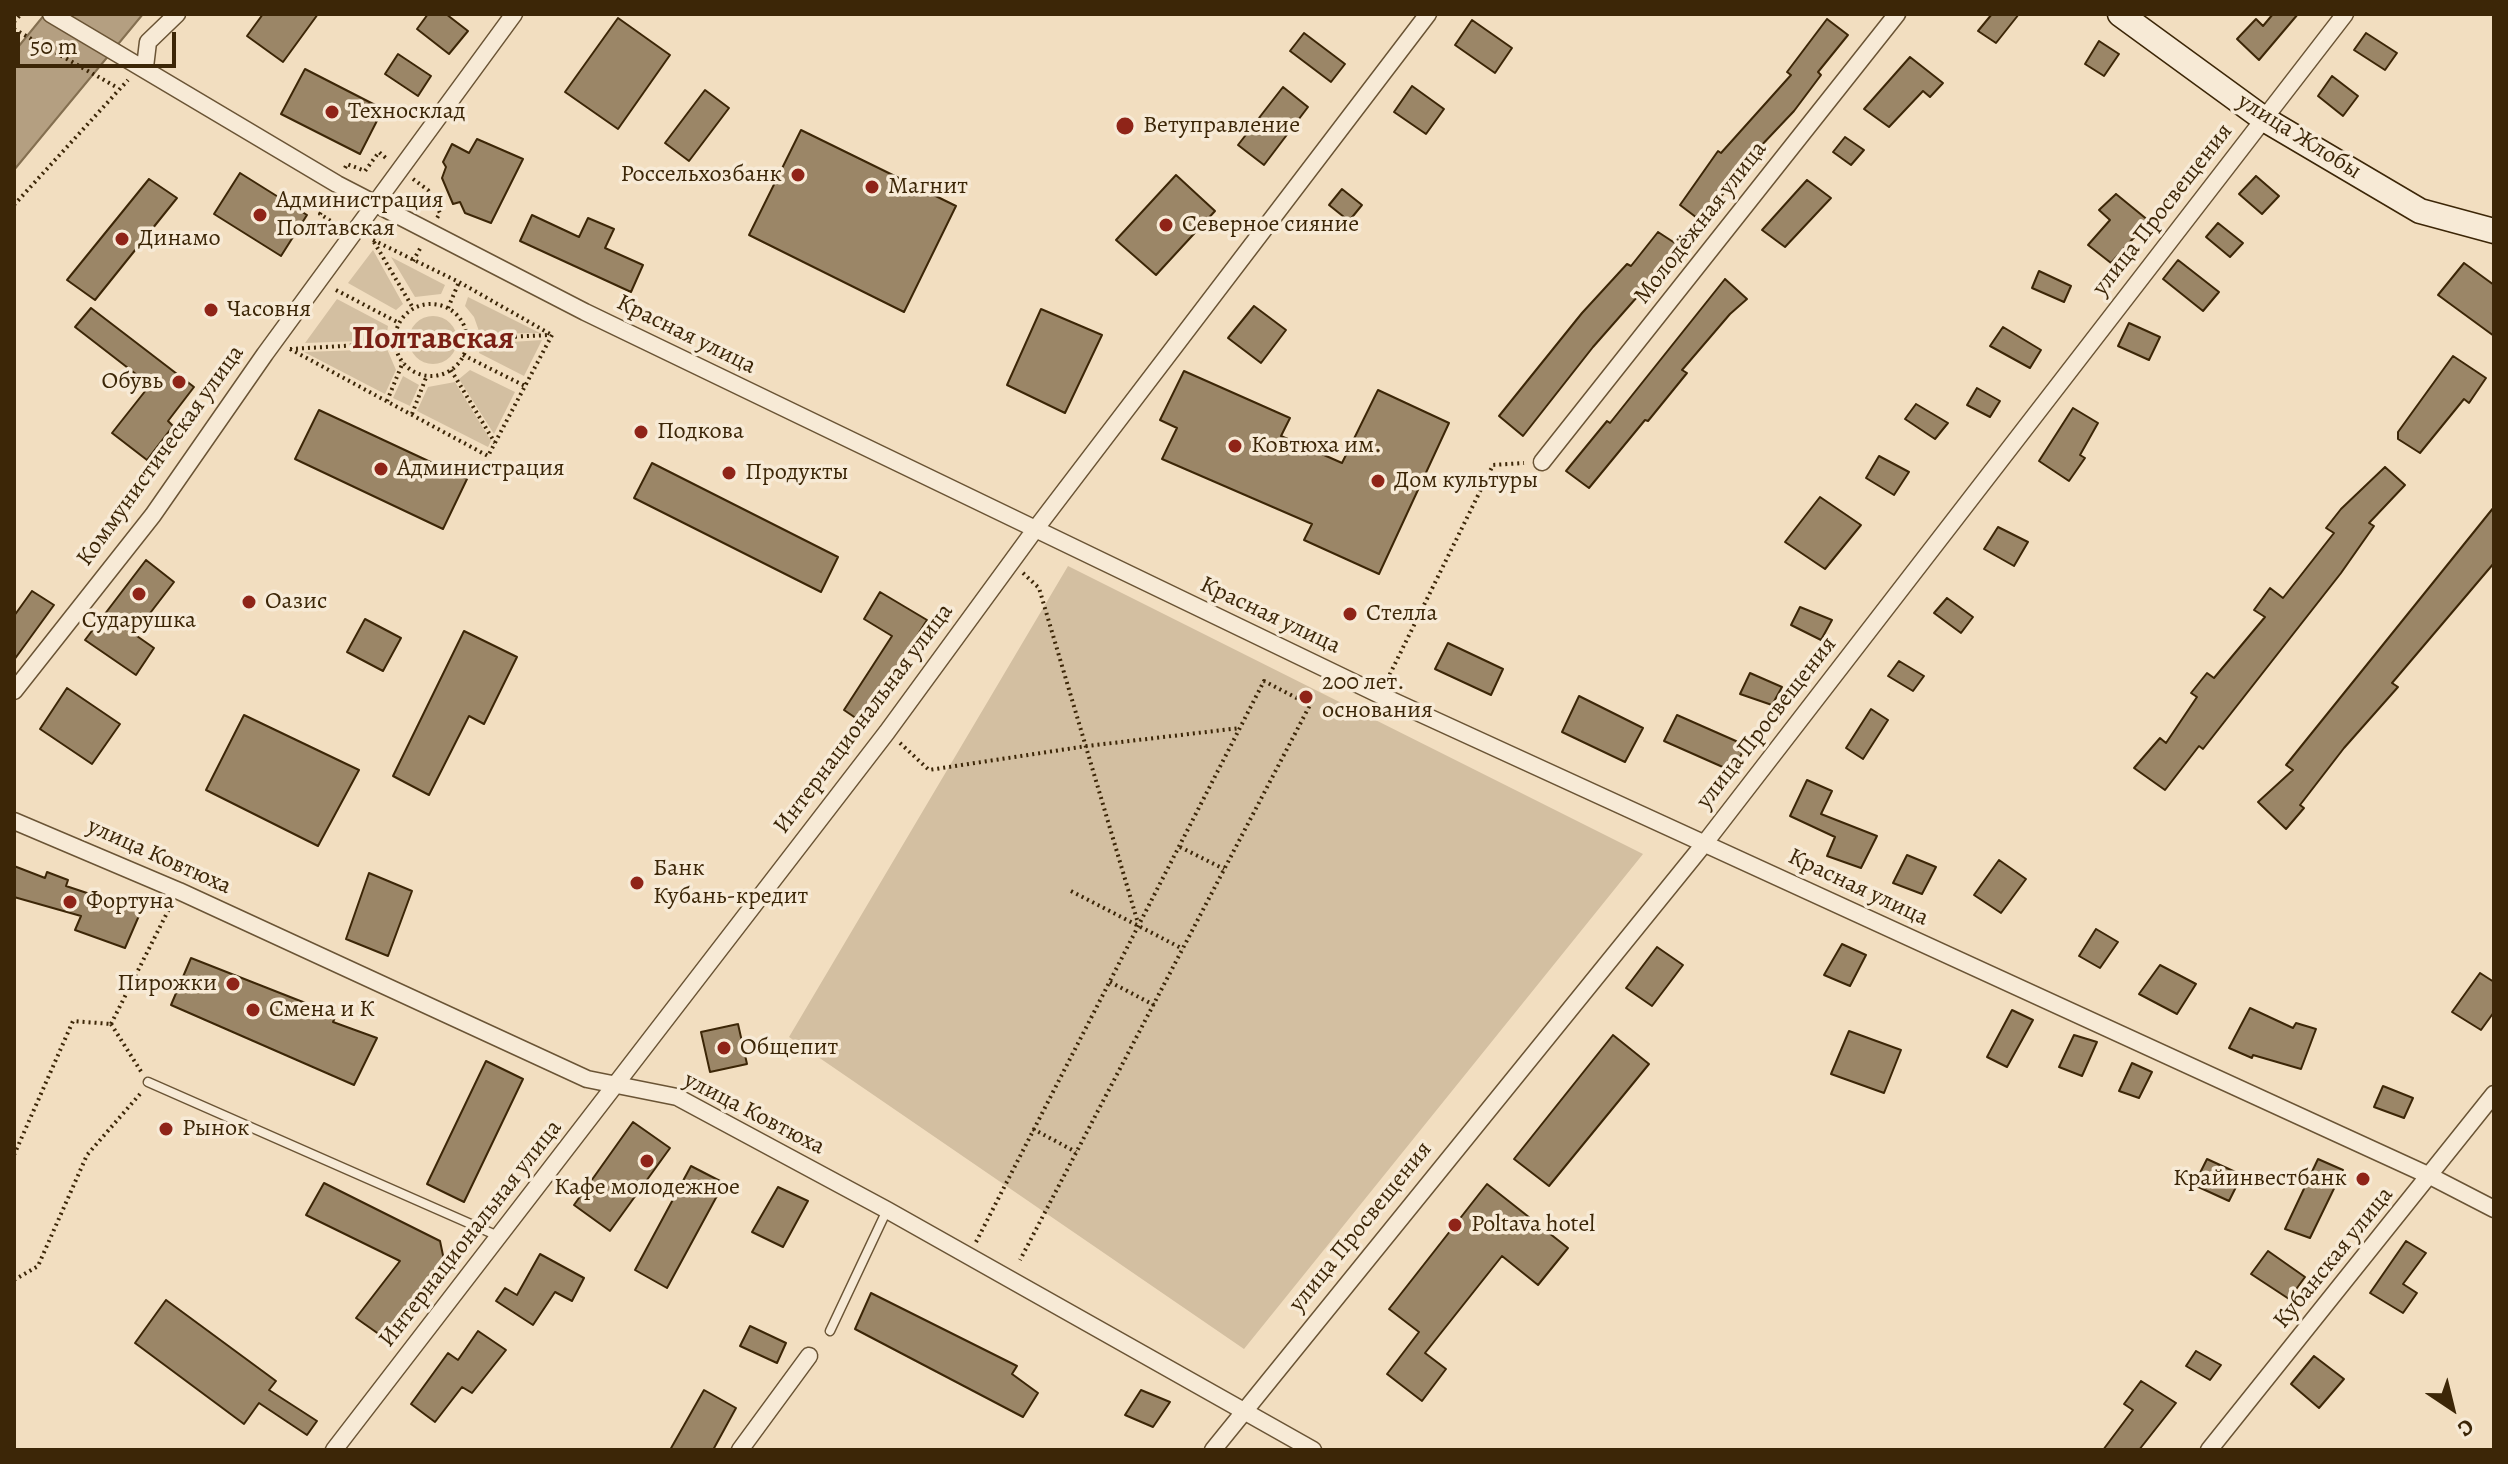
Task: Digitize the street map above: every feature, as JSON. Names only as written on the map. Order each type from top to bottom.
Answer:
[{"type":"street","name":"Красная улица","points":[[51,14],[375,204],[585,312],[1034,531],[1380,695],[2430,1176],[2494,1209]]},
{"type":"street","points":[[140,64],[148,42],[177,14]]},
{"type":"street","name":"Коммунистическая улица","points":[[14,691],[153,515],[514,14]]},
{"type":"street","name":"Интернациональная улица","points":[[334,1450],[500,1237],[686,989],[887,732],[1034,531],[1428,14]]},
{"type":"street","name":"Молодёжная улица","points":[[1542,462],[1897,14]]},
{"type":"street","name":"улица Жлобы","points":[[2120,14],[2264,119],[2420,211],[2494,231]]},
{"type":"street","name":"улица Просвещения","points":[[1213,1450],[1243,1409],[1704,844],[2345,14]]},
{"type":"street","name":"улица Ковтюха","points":[[14,821],[179,891],[587,1079],[614,1087],[677,1097],[887,1210],[1313,1450]]},
{"type":"street","name":"Кубанская улица","points":[[2209,1450],[2494,1094]]},
{"type":"street","points":[[740,1450],[809,1356]]},
{"type":"lane","points":[[148,1082],[500,1237]]},
{"type":"lane","points":[[830,1331],[887,1210]]},
{"type":"path","points":[[14,22],[21,14]]},
{"type":"path","points":[[14,29],[118,88]]},
{"type":"path","points":[[14,205],[140,64]]},
{"type":"path","points":[[413,308],[373,240],[459,282],[552,335]]},
{"type":"path","points":[[448,308],[459,282]]},
{"type":"path","points":[[336,290],[399,323]]},
{"type":"path","points":[[427,304],[448,308],[461,319],[467,339],[463,355],[451,370],[427,375],[403,362],[396,343],[399,323],[413,308],[427,304]]},
{"type":"path","points":[[467,339],[552,335]]},
{"type":"path","points":[[396,343],[290,349],[488,456],[552,335]]},
{"type":"path","points":[[463,355],[525,386]]},
{"type":"path","points":[[387,401],[403,362]]},
{"type":"path","points":[[451,370],[495,443]]},
{"type":"path","points":[[412,415],[427,375]]},
{"type":"path","points":[[1380,695],[1493,465],[1542,462]]},
{"type":"path","points":[[1012,563],[1039,588],[1138,926]]},
{"type":"path","points":[[968,1258],[1264,681],[1310,705],[1020,1260]]},
{"type":"path","points":[[887,732],[929,770],[1087,746],[1240,728]]},
{"type":"path","points":[[1180,847],[1224,869]]},
{"type":"path","points":[[111,1024],[179,891]]},
{"type":"path","points":[[1071,891],[1183,949]]},
{"type":"path","points":[[1109,981],[1154,1005]]},
{"type":"path","points":[[14,1155],[73,1021],[111,1024]]},
{"type":"path","points":[[14,1280],[38,1266],[87,1155],[133,1105],[148,1082],[111,1024]]},
{"type":"path","points":[[1032,1129],[1076,1152]]},
{"type":"shaded area","points":[[45,14],[143,14],[14,170],[14,52]]},
{"type":"shaded area","points":[[373,250],[403,304],[396,310],[348,283]]},
{"type":"shaded area","points":[[391,257],[445,285],[441,294],[415,297]]},
{"type":"shaded area","points":[[468,297],[540,333],[480,334],[474,317],[465,306]]},
{"type":"shaded area","points":[[337,299],[388,326],[386,340],[305,343]]},
{"type":"shaded area","points":[[433,316],[450,323],[457,340],[450,357],[433,364],[416,357],[409,340],[416,323]]},
{"type":"shaded area","points":[[542,340],[524,376],[479,353],[480,344]]},
{"type":"shaded area","points":[[387,349],[396,370],[385,394],[304,352]]},
{"type":"shaded area","points":[[470,370],[515,392],[494,434],[459,379]]},
{"type":"shaded area","points":[[403,376],[419,385],[410,406],[393,398]]},
{"type":"shaded area","points":[[455,382],[491,441],[488,447],[417,411],[428,387]]},
{"type":"shaded area","points":[[1068,566],[1643,854],[1244,1349],[789,1037]]},
{"type":"building","points":[[263,14],[318,14],[283,62],[247,36]]},
{"type":"building","points":[[428,14],[446,14],[468,31],[449,54],[417,29]]},
{"type":"building","points":[[1992,14],[2019,14],[1996,43],[1978,31]]},
{"type":"building","points":[[2273,14],[2298,14],[2259,60],[2237,39],[2256,19],[2263,26]]},
{"type":"building","points":[[618,18],[670,55],[618,129],[565,92]]},
{"type":"building","points":[[1827,19],[1848,35],[1818,72],[1821,75],[1794,111],[1740,168],[1743,169],[1701,221],[1680,205],[1718,151],[1721,153],[1791,75],[1787,72]]},
{"type":"building","points":[[1472,20],[1512,48],[1495,73],[1455,45]]},
{"type":"building","points":[[1304,33],[1345,64],[1331,82],[1290,51]]},
{"type":"building","points":[[2366,33],[2397,53],[2385,70],[2354,50]]},
{"type":"building","points":[[2099,41],[2119,54],[2104,76],[2085,64]]},
{"type":"building","points":[[398,54],[431,76],[418,96],[385,74]]},
{"type":"building","points":[[1910,57],[1943,83],[1930,97],[1923,91],[1889,127],[1864,109]]},
{"type":"building","name":"Техносклад","points":[[305,69],[383,109],[360,154],[281,114]]},
{"type":"building","points":[[2332,76],[2358,96],[2343,116],[2318,96]]},
{"type":"building","points":[[1412,86],[1444,109],[1426,134],[1394,112]]},
{"type":"building","points":[[1283,87],[1308,107],[1264,165],[1238,145]]},
{"type":"building","points":[[705,90],[729,108],[689,161],[665,143]]},
{"type":"building","points":[[801,130],[956,206],[904,312],[749,235]]},
{"type":"building","points":[[1845,137],[1864,150],[1851,165],[1833,152]]},
{"type":"building","points":[[477,139],[523,159],[491,223],[465,213],[460,202],[453,204],[442,178],[446,167],[443,162],[452,144],[469,153]]},
{"type":"building","name":"Администрация Полтавская","points":[[240,173],[307,215],[281,256],[214,214]]},
{"type":"building","name":"Северное сияние","points":[[1176,175],[1215,211],[1156,275],[1116,240]]},
{"type":"building","points":[[2256,176],[2279,196],[2262,214],[2239,194]]},
{"type":"building","name":"Динамо","points":[[149,179],[177,198],[95,300],[67,280]]},
{"type":"building","points":[[1807,180],[1831,198],[1785,247],[1762,230]]},
{"type":"building","points":[[1342,189],[1362,205],[1349,221],[1329,205]]},
{"type":"building","points":[[2116,194],[2149,221],[2111,263],[2088,245],[2110,220],[2099,210]]},
{"type":"building","points":[[532,215],[579,237],[588,218],[614,229],[605,248],[643,265],[631,292],[520,241]]},
{"type":"building","points":[[2218,223],[2243,243],[2230,257],[2206,237]]},
{"type":"building","points":[[1658,232],[1681,247],[1593,347],[1523,436],[1499,416],[1582,313],[1627,264],[1631,266]]},
{"type":"building","points":[[2178,260],[2219,292],[2203,311],[2163,279]]},
{"type":"building","points":[[2464,263],[2494,285],[2494,336],[2438,295]]},
{"type":"building","points":[[2039,271],[2071,286],[2064,302],[2032,288]]},
{"type":"building","points":[[1725,279],[1747,299],[1730,314],[1682,370],[1687,373],[1589,488],[1566,471],[1607,421],[1610,423]]},
{"type":"building","points":[[1254,306],[1286,330],[1261,363],[1228,338]]},
{"type":"building","points":[[91,308],[194,387],[168,421],[173,426],[147,460],[112,433],[150,385],[75,327]]},
{"type":"building","points":[[1041,309],[1102,335],[1065,413],[1007,385]]},
{"type":"building","points":[[2129,323],[2160,337],[2149,360],[2118,346]]},
{"type":"building","points":[[2003,327],[2041,350],[2030,368],[1990,346]]},
{"type":"building","points":[[2453,356],[2486,378],[2469,403],[2464,399],[2420,453],[2398,439],[2398,432]]},
{"type":"building","points":[[1184,371],[1290,418],[1281,436],[1342,463],[1378,390],[1449,423],[1379,574],[1304,540],[1312,524],[1162,459],[1177,428],[1160,420]]},
{"type":"building","points":[[1977,388],[2000,401],[1990,417],[1967,405]]},
{"type":"building","points":[[1916,404],[1948,423],[1935,439],[1905,419]]},
{"type":"building","points":[[2073,408],[2098,423],[2080,455],[2085,458],[2069,481],[2039,461]]},
{"type":"building","name":"Администрация","points":[[319,410],[467,479],[443,529],[295,459]]},
{"type":"building","points":[[1879,456],[1909,472],[1894,495],[1866,478]]},
{"type":"building","points":[[652,463],[838,557],[821,592],[634,498]]},
{"type":"building","points":[[2385,467],[2405,485],[2369,523],[2374,526],[2341,573],[2203,749],[2199,746],[2165,790],[2134,768],[2160,738],[2166,743],[2197,697],[2191,693],[2207,673],[2214,678],[2265,617],[2254,610],[2270,588],[2283,598],[2334,533],[2326,528],[2341,509]]},
{"type":"building","points":[[1820,497],[1861,525],[1825,569],[1785,542]]},
{"type":"building","points":[[2494,507],[2494,563],[2392,683],[2398,687],[2344,748],[2300,805],[2304,808],[2286,829],[2258,802],[2293,770],[2286,765]]},
{"type":"building","points":[[1998,527],[2028,542],[2014,566],[1984,549]]},
{"type":"building","points":[[146,560],[174,582],[134,634],[154,648],[136,675],[85,640]]},
{"type":"building","points":[[32,591],[54,605],[14,660],[14,616]]},
{"type":"building","points":[[880,592],[927,620],[863,723],[844,710],[892,636],[864,619]]},
{"type":"building","points":[[1947,598],[1973,617],[1961,633],[1934,613]]},
{"type":"building","points":[[1800,607],[1832,620],[1821,640],[1791,625]]},
{"type":"building","points":[[365,619],[401,638],[383,671],[347,652]]},
{"type":"building","points":[[464,631],[517,657],[484,724],[469,716],[429,795],[393,776]]},
{"type":"building","points":[[1448,643],[1503,669],[1491,695],[1435,669]]},
{"type":"building","points":[[1899,661],[1924,676],[1913,691],[1888,676]]},
{"type":"building","points":[[1750,673],[1782,687],[1772,705],[1740,694]]},
{"type":"building","points":[[67,688],[120,724],[92,764],[40,729]]},
{"type":"building","points":[[1579,696],[1643,728],[1625,762],[1562,732]]},
{"type":"building","points":[[1871,709],[1888,720],[1863,759],[1846,748]]},
{"type":"building","points":[[244,715],[359,770],[318,846],[206,790]]},
{"type":"building","points":[[1677,715],[1745,745],[1734,772],[1664,741]]},
{"type":"building","points":[[1807,780],[1832,791],[1821,814],[1877,836],[1861,868],[1827,856],[1835,837],[1790,816]]},
{"type":"building","points":[[1907,855],[1936,867],[1922,894],[1893,883]]},
{"type":"building","points":[[1999,860],[2026,879],[2001,913],[1974,895]]},
{"type":"building","points":[[14,866],[45,878],[47,872],[68,880],[66,886],[141,911],[125,948],[75,930],[81,916],[14,897]]},
{"type":"building","points":[[369,873],[412,891],[388,956],[346,939]]},
{"type":"building","points":[[2096,929],[2118,942],[2100,968],[2079,956]]},
{"type":"building","points":[[1842,944],[1866,955],[1850,986],[1824,975]]},
{"type":"building","points":[[1657,947],[1683,965],[1652,1006],[1626,988]]},
{"type":"building","name":"Смена и К","points":[[191,958],[336,1015],[333,1022],[377,1038],[354,1085],[171,1005]]},
{"type":"building","points":[[2160,965],[2196,984],[2177,1014],[2139,994]]},
{"type":"building","points":[[2480,973],[2494,982],[2494,1012],[2481,1030],[2452,1012]]},
{"type":"building","points":[[2250,1008],[2293,1028],[2296,1023],[2316,1029],[2301,1069],[2253,1055],[2252,1058],[2229,1048]]},
{"type":"building","points":[[2012,1010],[2033,1020],[2007,1067],[1987,1057]]},
{"type":"building","name":"Общепит","points":[[738,1024],[747,1064],[710,1072],[701,1032]]},
{"type":"building","points":[[1849,1031],[1901,1050],[1884,1093],[1831,1074]]},
{"type":"building","points":[[1613,1035],[1649,1064],[1549,1186],[1514,1159]]},
{"type":"building","points":[[2074,1035],[2097,1042],[2082,1076],[2059,1067]]},
{"type":"building","points":[[486,1061],[523,1079],[464,1202],[427,1184]]},
{"type":"building","points":[[2132,1063],[2152,1072],[2139,1098],[2119,1091]]},
{"type":"building","points":[[2383,1086],[2413,1098],[2404,1118],[2374,1107]]},
{"type":"building","points":[[633,1122],[670,1148],[610,1231],[574,1205]]},
{"type":"building","points":[[2207,1159],[2242,1175],[2229,1201],[2194,1185]]},
{"type":"building","points":[[2318,1159],[2343,1170],[2310,1238],[2285,1229]]},
{"type":"building","points":[[691,1166],[724,1183],[667,1288],[635,1270]]},
{"type":"building","points":[[324,1183],[440,1241],[444,1260],[383,1337],[356,1318],[400,1261],[306,1215]]},
{"type":"building","points":[[1487,1184],[1568,1248],[1538,1285],[1502,1256],[1425,1353],[1446,1369],[1422,1401],[1387,1374],[1419,1332],[1389,1309]]},
{"type":"building","points":[[778,1187],[808,1201],[783,1247],[752,1232]]},
{"type":"building","points":[[2406,1241],[2426,1253],[2403,1284],[2417,1293],[2403,1313],[2370,1293]]},
{"type":"building","points":[[2268,1251],[2305,1277],[2289,1299],[2251,1274]]},
{"type":"building","points":[[540,1254],[584,1278],[572,1301],[555,1292],[533,1325],[496,1301],[505,1288],[517,1295]]},
{"type":"building","points":[[871,1293],[1017,1366],[1012,1374],[1038,1393],[1023,1417],[855,1329]]},
{"type":"building","points":[[166,1300],[276,1381],[269,1390],[317,1421],[307,1435],[259,1403],[244,1424],[135,1343]]},
{"type":"building","points":[[750,1326],[786,1343],[777,1363],[740,1346]]},
{"type":"building","points":[[478,1331],[506,1350],[472,1393],[462,1387],[435,1422],[411,1404],[448,1353],[458,1360]]},
{"type":"building","points":[[2196,1351],[2221,1365],[2210,1380],[2186,1366]]},
{"type":"building","points":[[2314,1356],[2344,1379],[2319,1408],[2291,1384]]},
{"type":"building","points":[[2141,1381],[2176,1403],[2139,1450],[2103,1450],[2133,1410],[2124,1404]]},
{"type":"building","points":[[704,1390],[736,1408],[713,1450],[670,1450]]},
{"type":"building","points":[[1141,1390],[1170,1402],[1153,1427],[1125,1415]]},
{"type":"place","name":"Техносклад","points":[[332,112]]},
{"type":"place","name":"Ветуправление","points":[[1125,126]]},
{"type":"place","name":"Россельхозбанк","points":[[798,175]]},
{"type":"place","name":"Магнит","points":[[872,187]]},
{"type":"place","name":"Администрация Полтавская","points":[[260,215]]},
{"type":"place","name":"Северное сияние","points":[[1166,225]]},
{"type":"place","name":"Динамо","points":[[122,239]]},
{"type":"place","name":"Часовня","points":[[211,310]]},
{"type":"place","name":"Обувь","points":[[179,382]]},
{"type":"place","name":"Подкова","points":[[641,432]]},
{"type":"place","name":"Ковтюха им.","points":[[1235,446]]},
{"type":"place","name":"Администрация","points":[[381,469]]},
{"type":"place","name":"Продукты","points":[[729,473]]},
{"type":"place","name":"Дом культуры","points":[[1378,481]]},
{"type":"place","name":"Сударушка","points":[[139,594]]},
{"type":"place","name":"Оазис","points":[[249,602]]},
{"type":"place","name":"Стелла","points":[[1350,614]]},
{"type":"place","name":"200 лет. основания","points":[[1306,697]]},
{"type":"place","name":"Банк Кубань-кредит","points":[[637,883]]},
{"type":"place","name":"Фортуна","points":[[70,902]]},
{"type":"place","name":"Пирожки","points":[[233,984]]},
{"type":"place","name":"Смена и К","points":[[253,1010]]},
{"type":"place","name":"Общепит","points":[[724,1048]]},
{"type":"place","name":"Рынок","points":[[166,1129]]},
{"type":"place","name":"Кафе молодежное","points":[[647,1161]]},
{"type":"place","name":"Крайинвестбанк","points":[[2363,1179]]},
{"type":"place","name":"Poltava hotel","points":[[1455,1225]]},
{"type":"district","name":"Полтавская","points":[[433,340]]}]
